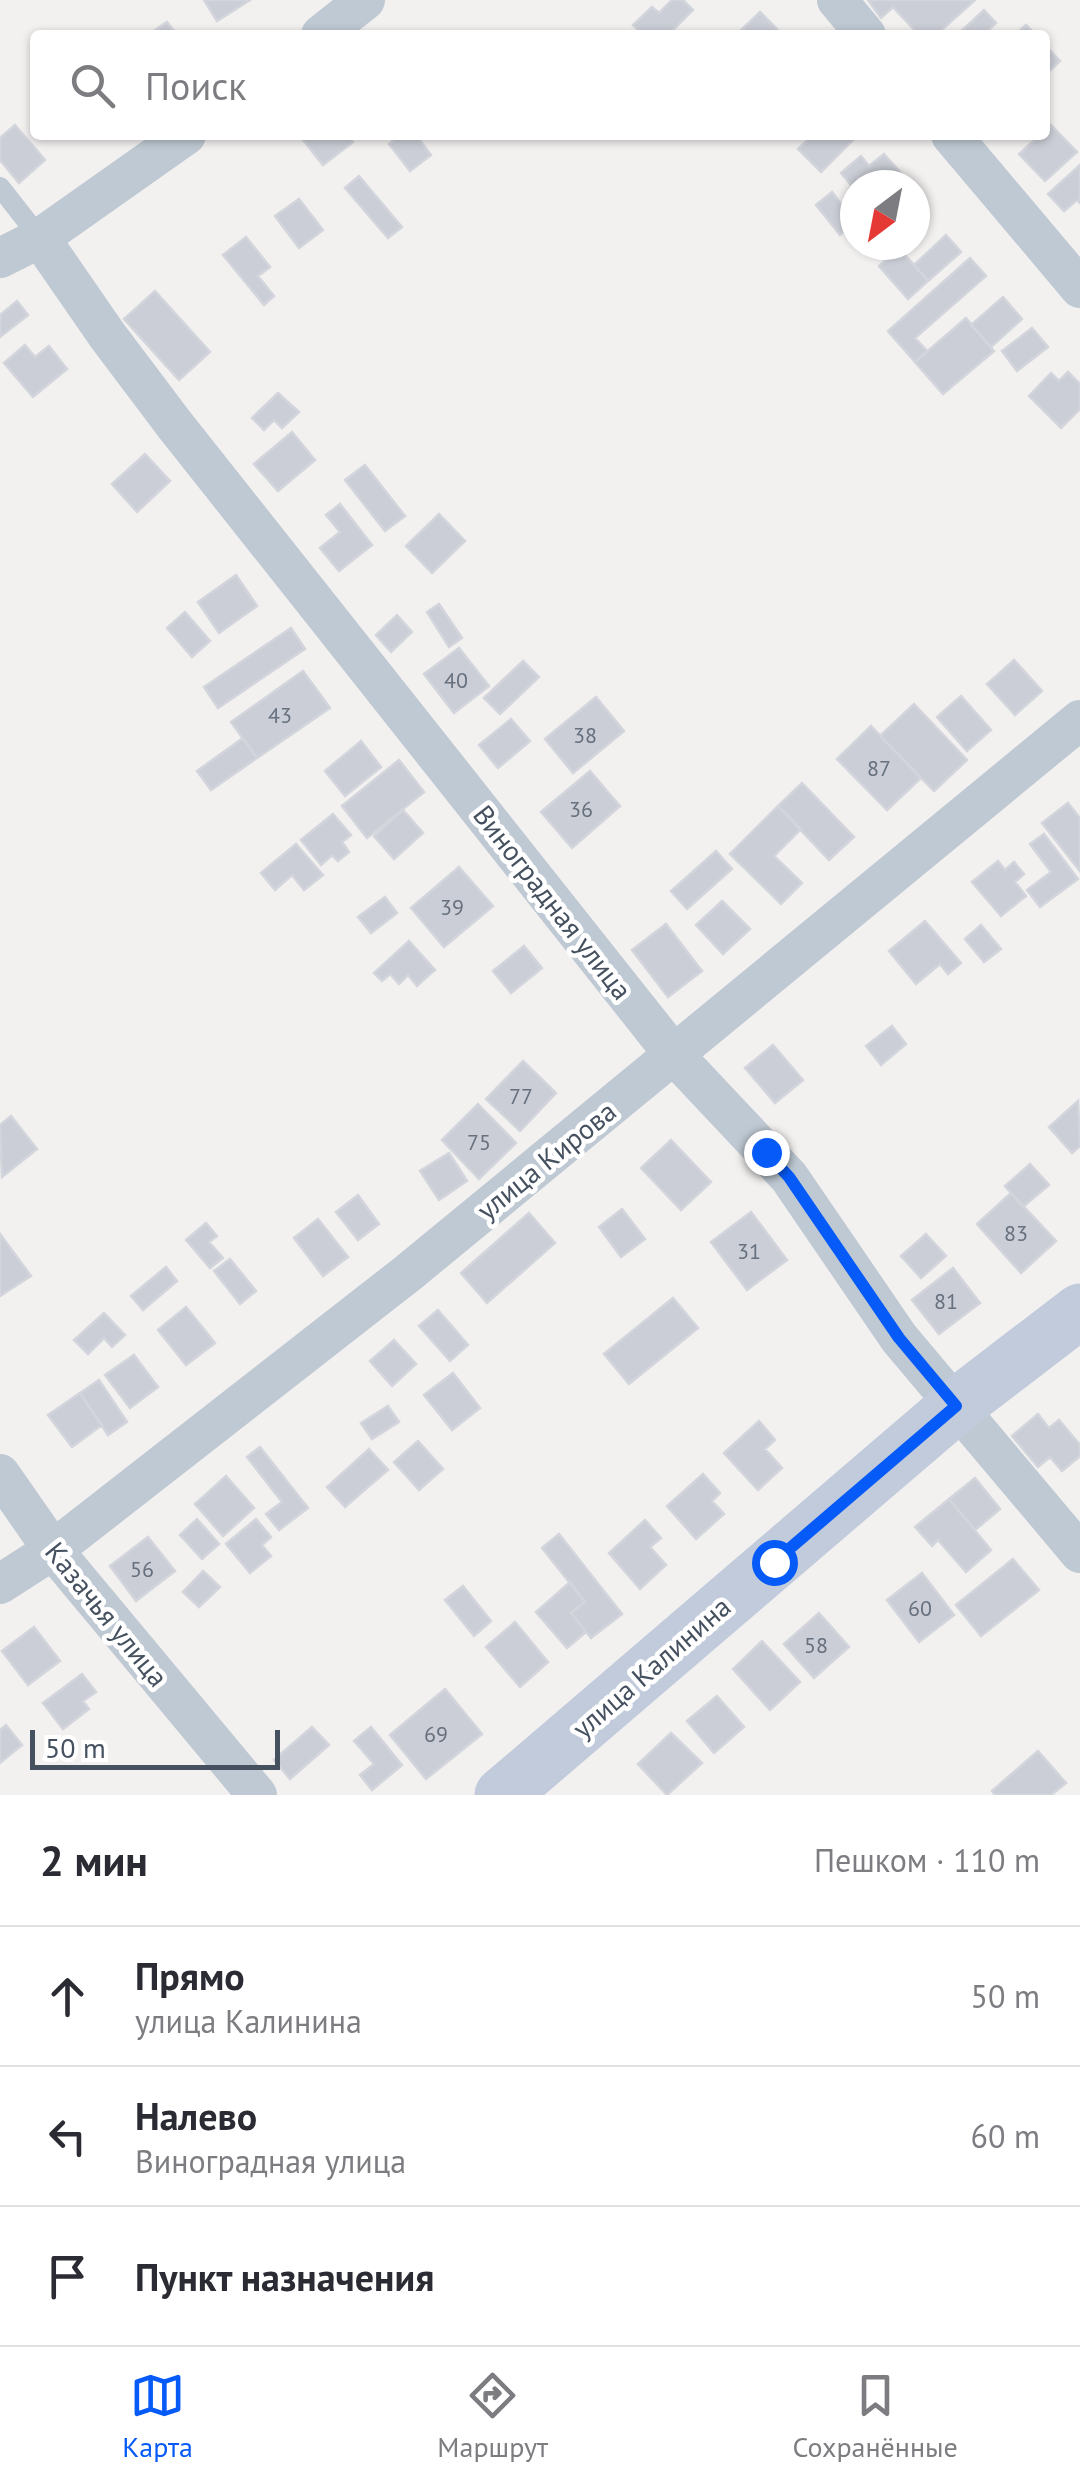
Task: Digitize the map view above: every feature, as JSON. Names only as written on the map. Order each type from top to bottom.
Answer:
[{"type":"street","points":[[327,30],[365,0]]},
{"type":"street","points":[[837,0],[862,30]]},
{"type":"street","points":[[0,258],[40,238],[179,140]]},
{"type":"street","points":[[955,140],[1080,288]]},
{"type":"street","name":"Виноградная улица","points":[[40,238],[174,424],[675,1056],[789,1177],[899,1338],[1080,1552]]},
{"type":"street","name":"улица Кирова","points":[[0,1584],[53,1550],[408,1273],[1080,720]]},
{"type":"street","name":"улица Калинина","points":[[502,1795],[956,1406],[1080,1311]]},
{"type":"street","name":"Казачья улица","points":[[0,1474],[53,1550],[258,1795]]},
{"type":"lane","points":[[0,187],[40,238]]},
{"type":"building","points":[[204,0],[250,0],[217,21]]},
{"type":"building","points":[[672,0],[683,0],[693,10],[673,30],[638,30],[633,25],[652,7],[659,13]]},
{"type":"building","points":[[868,0],[975,0],[942,30],[914,30],[893,7],[881,18]]},
{"type":"building","points":[[984,10],[996,23],[988,30],[962,30]]},
{"type":"building","points":[[760,12],[778,30],[741,30]]},
{"type":"building","points":[[167,22],[173,30],[155,30]]},
{"type":"building","points":[[1050,50],[1060,61],[1050,70]]},
{"type":"building","points":[[15,125],[45,160],[19,183],[0,160],[0,138]]},
{"type":"building","points":[[1050,127],[1077,152],[1045,181],[1019,154],[1034,140],[1050,140]]},
{"type":"building","points":[[303,140],[353,142],[323,165]]},
{"type":"building","points":[[394,140],[420,140],[431,155],[410,171],[389,144]]},
{"type":"building","points":[[808,140],[853,140],[821,172],[798,149]]},
{"type":"building","points":[[884,154],[898,170],[845,170],[861,156],[869,166]]},
{"type":"building","points":[[1080,165],[1080,203],[1077,200],[1064,211],[1048,194]]},
{"type":"building","points":[[359,176],[402,227],[388,238],[345,188]]},
{"type":"building","points":[[832,192],[840,202],[840,235],[816,205]]},
{"type":"building","points":[[299,199],[323,230],[299,248],[275,216]]},
{"type":"building","points":[[946,235],[961,252],[928,281],[914,265],[919,260],[930,260],[930,250]]},
{"type":"building","points":[[246,237],[270,267],[258,276],[274,296],[264,305],[223,255]]},
{"type":"building","points":[[970,258],[986,276],[915,338],[927,351],[915,362],[888,331]]},
{"type":"building","points":[[886,260],[910,260],[928,281],[908,299],[879,266]]},
{"type":"building","points":[[155,291],[210,352],[179,380],[124,319]]},
{"type":"building","points":[[1003,297],[1022,319],[991,347],[971,325]]},
{"type":"building","points":[[17,301],[28,315],[0,337],[0,315]]},
{"type":"building","points":[[966,318],[994,351],[943,394],[915,362]]},
{"type":"building","points":[[1032,328],[1048,347],[1017,371],[1002,351]]},
{"type":"building","points":[[25,345],[35,357],[49,346],[67,369],[33,397],[4,363]]},
{"type":"building","points":[[1068,372],[1080,384],[1080,409],[1061,428],[1029,396],[1051,373],[1059,381]]},
{"type":"building","points":[[278,393],[299,412],[282,428],[274,420],[264,430],[252,418]]},
{"type":"building","points":[[292,432],[315,460],[278,491],[254,464]]},
{"type":"building","points":[[145,454],[170,481],[137,512],[112,484]]},
{"type":"building","points":[[365,465],[405,516],[385,531],[345,480]]},
{"type":"building","points":[[340,504],[372,545],[339,571],[320,548],[340,532],[326,515]]},
{"type":"building","points":[[439,514],[465,541],[432,573],[406,546]]},
{"type":"building","points":[[236,575],[257,606],[219,633],[198,602]]},
{"type":"building","points":[[439,604],[462,638],[449,647],[427,612]]},
{"type":"building","points":[[185,612],[210,641],[192,657],[167,628]]},
{"type":"building","points":[[397,615],[412,632],[391,652],[376,635]]},
{"type":"building","points":[[291,628],[305,649],[218,708],[204,687]]},
{"type":"building","points":[[459,648],[489,686],[454,713],[424,674]]},
{"type":"building","points":[[1014,660],[1042,691],[1015,715],[987,684]]},
{"type":"building","points":[[523,661],[539,677],[500,714],[484,698]]},
{"type":"building","points":[[303,671],[330,708],[257,758],[231,722]]},
{"type":"building","points":[[961,696],[991,730],[967,751],[937,717]]},
{"type":"building","points":[[596,697],[624,731],[573,773],[545,739]]},
{"type":"building","points":[[914,704],[967,760],[934,791],[880,736]]},
{"type":"building","points":[[511,719],[530,741],[498,768],[479,745]]},
{"type":"building","points":[[871,726],[921,778],[887,810],[837,759]]},
{"type":"building","points":[[243,738],[257,758],[211,790],[197,771]]},
{"type":"building","points":[[361,741],[381,767],[345,796],[325,771]]},
{"type":"building","points":[[399,760],[424,792],[367,838],[342,806]]},
{"type":"building","points":[[590,771],[620,806],[572,848],[541,812]]},
{"type":"building","points":[[802,783],[854,837],[829,860],[778,806]]},
{"type":"building","points":[[1068,803],[1080,818],[1080,871],[1042,823]]},
{"type":"building","points":[[778,806],[801,829],[774,856],[802,883],[781,904],[730,854]]},
{"type":"building","points":[[403,810],[423,833],[394,859],[374,836]]},
{"type":"building","points":[[333,814],[351,835],[342,842],[349,852],[338,861],[332,855],[321,865],[301,840]]},
{"type":"building","points":[[1044,834],[1078,879],[1040,907],[1027,890],[1051,872],[1030,844]]},
{"type":"building","points":[[296,844],[323,875],[304,890],[292,875],[275,890],[261,873]]},
{"type":"building","points":[[716,851],[732,869],[687,909],[671,891]]},
{"type":"building","points":[[998,861],[1005,870],[1014,862],[1024,874],[1015,882],[1026,896],[1001,916],[972,882]]},
{"type":"building","points":[[459,867],[493,906],[444,947],[411,908]]},
{"type":"building","points":[[385,897],[397,913],[371,933],[358,917]]},
{"type":"building","points":[[722,901],[750,929],[723,954],[696,925]]},
{"type":"building","points":[[925,921],[961,963],[948,974],[940,964],[916,984],[889,951]]},
{"type":"building","points":[[666,924],[702,971],[668,997],[632,950]]},
{"type":"building","points":[[981,925],[1001,949],[984,962],[965,939]]},
{"type":"building","points":[[409,941],[435,970],[417,986],[408,975],[399,984],[390,974],[382,981],[374,973]]},
{"type":"building","points":[[524,946],[542,968],[511,993],[493,971]]},
{"type":"building","points":[[892,1026],[906,1044],[881,1065],[866,1046]]},
{"type":"building","points":[[773,1045],[803,1080],[775,1103],[745,1068]]},
{"type":"building","points":[[523,1061],[556,1093],[520,1131],[486,1099]]},
{"type":"building","points":[[1078,1101],[1080,1146],[1072,1153],[1049,1127]]},
{"type":"building","points":[[478,1104],[516,1143],[479,1179],[442,1140]]},
{"type":"building","points":[[11,1116],[37,1149],[2,1177],[0,1125]]},
{"type":"building","points":[[671,1140],[711,1182],[681,1210],[641,1168]]},
{"type":"building","points":[[449,1153],[467,1181],[439,1200],[420,1171]]},
{"type":"building","points":[[1030,1164],[1049,1185],[1023,1207],[1005,1186]]},
{"type":"building","points":[[1011,1193],[1056,1241],[1021,1273],[977,1224]]},
{"type":"building","points":[[358,1195],[379,1224],[358,1240],[336,1212]]},
{"type":"building","points":[[622,1209],[645,1239],[621,1257],[599,1227]]},
{"type":"building","points":[[751,1212],[787,1260],[747,1290],[711,1242]]},
{"type":"building","points":[[529,1213],[555,1243],[487,1303],[461,1273]]},
{"type":"building","points":[[318,1219],[348,1257],[323,1276],[294,1238]]},
{"type":"building","points":[[206,1223],[217,1236],[209,1242],[223,1258],[210,1268],[186,1240]]},
{"type":"building","points":[[0,1234],[31,1276],[0,1296]]},
{"type":"building","points":[[926,1234],[946,1256],[921,1278],[901,1256]]},
{"type":"building","points":[[230,1259],[256,1291],[240,1304],[214,1271]]},
{"type":"building","points":[[166,1267],[177,1281],[143,1310],[131,1296]]},
{"type":"building","points":[[953,1268],[980,1303],[939,1334],[912,1300]]},
{"type":"building","points":[[673,1298],[698,1328],[629,1384],[604,1354]]},
{"type":"building","points":[[186,1307],[215,1343],[186,1365],[158,1330]]},
{"type":"building","points":[[438,1310],[468,1345],[450,1361],[419,1326]]},
{"type":"building","points":[[104,1313],[125,1335],[112,1347],[104,1338],[88,1354],[74,1340]]},
{"type":"building","points":[[394,1340],[416,1364],[392,1386],[370,1361]]},
{"type":"building","points":[[134,1355],[158,1387],[130,1408],[105,1375]]},
{"type":"building","points":[[453,1373],[480,1408],[452,1430],[424,1395]]},
{"type":"building","points":[[99,1380],[127,1422],[108,1435],[80,1393]]},
{"type":"building","points":[[80,1393],[102,1425],[72,1447],[48,1415]]},
{"type":"building","points":[[388,1406],[399,1422],[372,1439],[361,1423]]},
{"type":"building","points":[[1038,1414],[1049,1428],[1059,1420],[1080,1445],[1080,1456],[1062,1471],[1050,1457],[1038,1467],[1012,1436]]},
{"type":"building","points":[[759,1421],[775,1440],[765,1449],[782,1468],[758,1490],[724,1453]]},
{"type":"building","points":[[418,1441],[443,1469],[419,1490],[394,1462]]},
{"type":"building","points":[[260,1447],[308,1508],[279,1530],[266,1514],[282,1502],[247,1457]]},
{"type":"building","points":[[369,1449],[388,1470],[345,1507],[327,1487]]},
{"type":"building","points":[[703,1474],[720,1493],[712,1501],[724,1514],[696,1539],[667,1506]]},
{"type":"building","points":[[226,1476],[254,1508],[223,1536],[195,1504]]},
{"type":"building","points":[[975,1478],[1000,1509],[975,1530],[949,1499]]},
{"type":"building","points":[[949,1499],[991,1550],[966,1572],[938,1540],[932,1546],[915,1527]]},
{"type":"building","points":[[197,1519],[219,1544],[202,1559],[180,1535]]},
{"type":"building","points":[[256,1519],[271,1537],[262,1545],[271,1556],[250,1573],[226,1544]]},
{"type":"building","points":[[645,1520],[661,1538],[650,1547],[666,1565],[640,1589],[609,1553]]},
{"type":"building","points":[[559,1534],[622,1614],[591,1638],[571,1613],[585,1602],[542,1548]]},
{"type":"building","points":[[148,1537],[175,1571],[136,1601],[110,1566]]},
{"type":"building","points":[[1013,1559],[1039,1590],[981,1636],[956,1605]]},
{"type":"building","points":[[203,1571],[220,1587],[199,1607],[183,1592]]},
{"type":"building","points":[[922,1573],[954,1615],[919,1642],[887,1600]]},
{"type":"building","points":[[570,1582],[585,1602],[571,1613],[586,1632],[567,1648],[536,1612]]},
{"type":"building","points":[[463,1586],[491,1621],[474,1636],[445,1600]]},
{"type":"building","points":[[819,1613],[849,1647],[814,1678],[784,1644]]},
{"type":"building","points":[[515,1622],[548,1662],[520,1687],[486,1647]]},
{"type":"building","points":[[34,1627],[60,1661],[28,1685],[2,1651]]},
{"type":"building","points":[[762,1641],[800,1682],[770,1710],[733,1669]]},
{"type":"building","points":[[82,1674],[96,1692],[83,1701],[89,1709],[63,1729],[43,1703]]},
{"type":"building","points":[[445,1689],[482,1734],[426,1779],[390,1735]]},
{"type":"building","points":[[717,1696],[744,1727],[714,1753],[687,1721]]},
{"type":"building","points":[[6,1725],[22,1745],[0,1763],[0,1730]]},
{"type":"building","points":[[312,1727],[329,1745],[290,1779],[274,1760]]},
{"type":"building","points":[[371,1727],[402,1765],[372,1790],[360,1775],[374,1764],[354,1741]]},
{"type":"building","points":[[671,1733],[702,1763],[667,1795],[638,1764]]},
{"type":"building","points":[[1038,1751],[1066,1783],[1051,1795],[995,1795],[992,1791]]},
{"type":"route","points":[[766,1152],[789,1177],[899,1338],[956,1406],[774,1562]]}]
